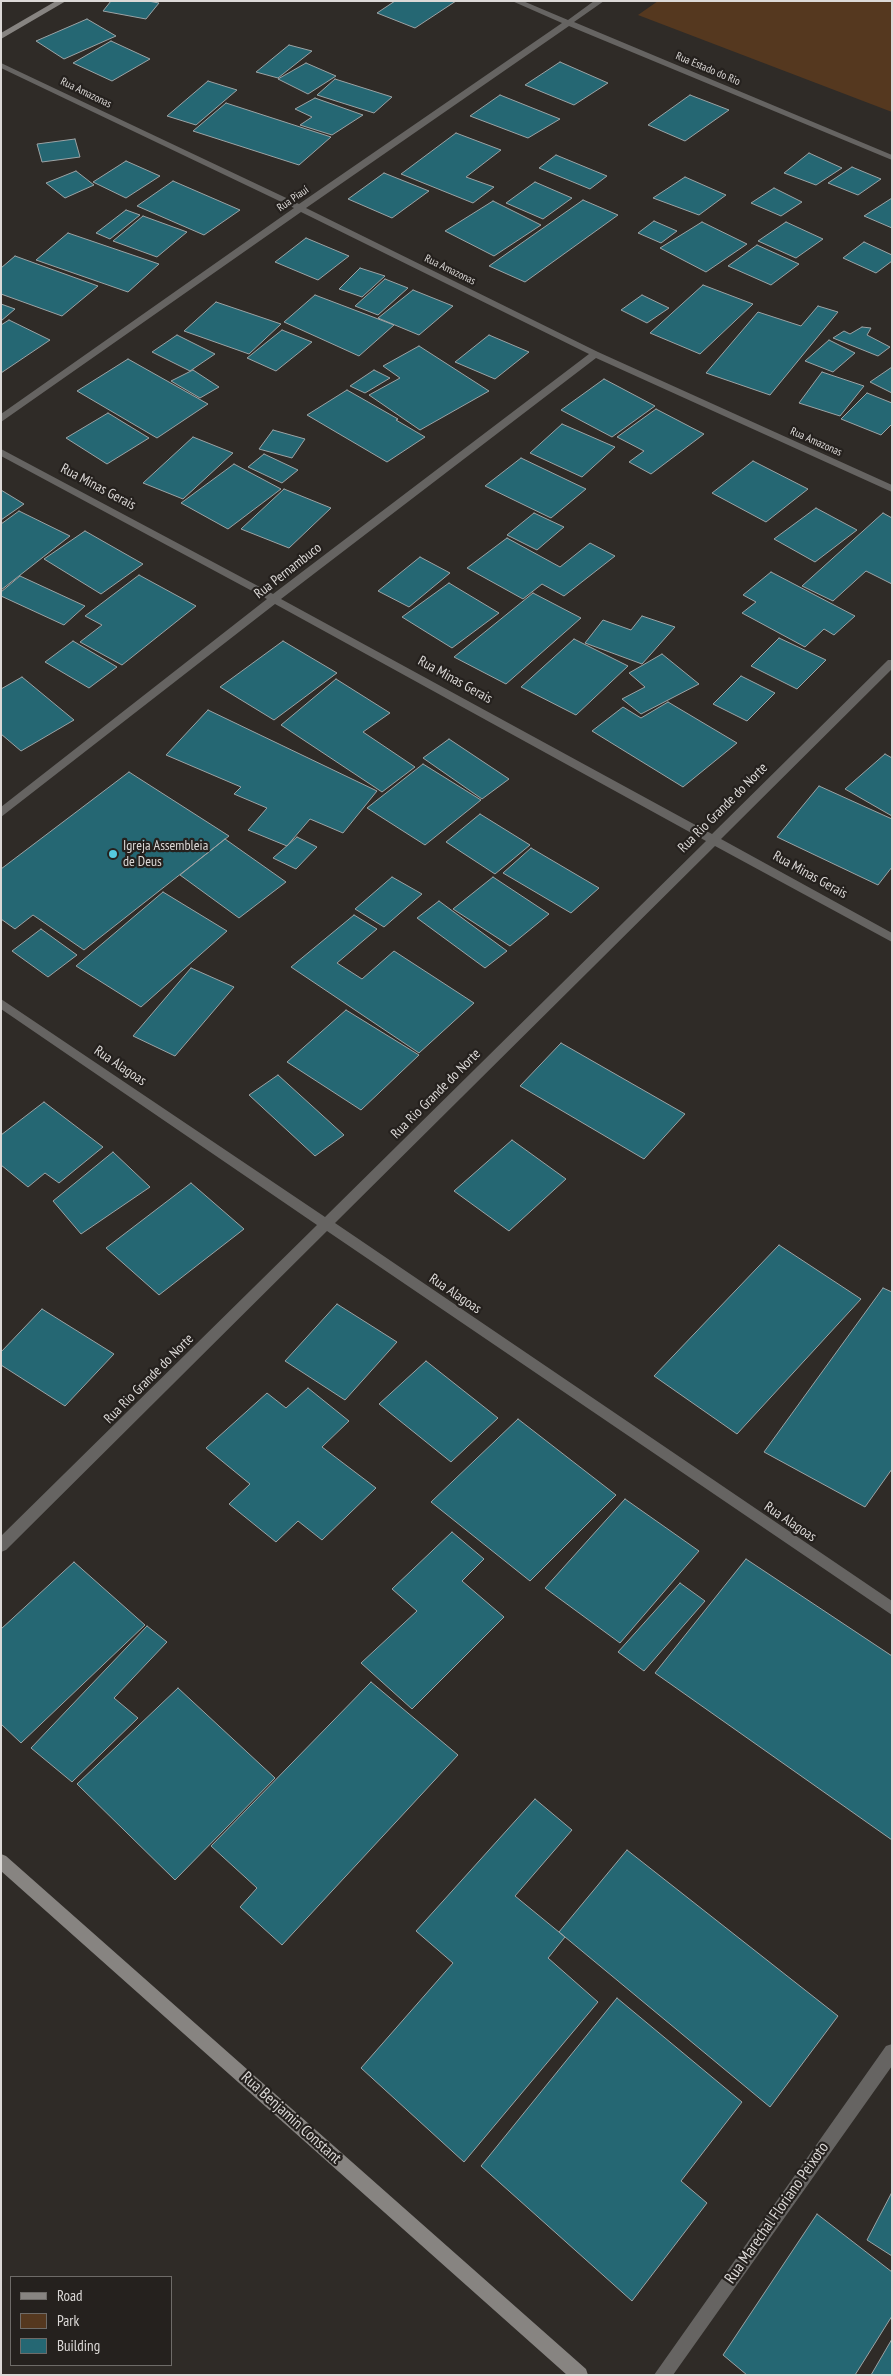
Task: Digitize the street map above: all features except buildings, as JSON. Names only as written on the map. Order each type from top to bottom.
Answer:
[{"type":"street","points":[[1,37],[62,1]]},
{"type":"street","name":"Rua Estado do Rio","points":[[516,1],[892,158]]},
{"type":"street","name":"Rua Piauí","points":[[1,420],[300,208],[600,1]]},
{"type":"street","name":"Rua Amazonas","points":[[1,65],[300,208],[595,354],[892,489]]},
{"type":"street","name":"Rua Pernambuco","points":[[1,813],[274,598],[595,354]]},
{"type":"street","name":"Rua Minas Gerais","points":[[1,452],[274,598],[892,938]]},
{"type":"street","name":"Rua Rio Grande do Norte","points":[[1,1546],[892,663]]},
{"type":"street","name":"Rua Alagoas","points":[[1,1003],[892,1609]]},
{"type":"street","name":"Rua Benjamin Constant","points":[[1,1861],[580,2375]]},
{"type":"street","name":"Rua Marechal Floriano Peixoto","points":[[662,2375],[892,2052]]},
{"type":"green space","points":[[658,1],[892,1],[892,112],[638,15]]},
{"type":"place","name":"Igreja Assembleia de Deus","points":[[113,854]]}]
